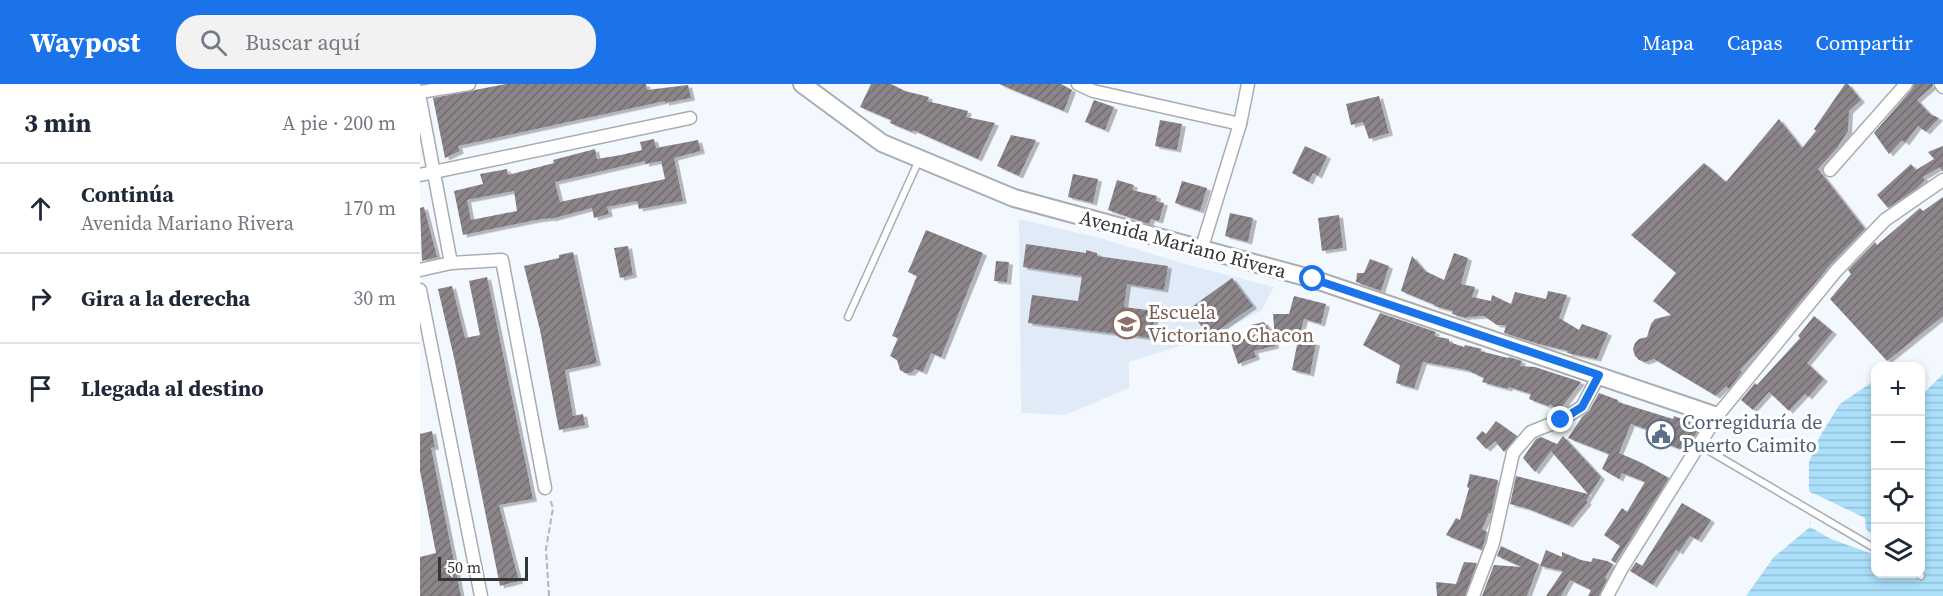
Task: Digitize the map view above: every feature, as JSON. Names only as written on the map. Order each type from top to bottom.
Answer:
[{"type":"main road","name":"Avenida Mariano Rivera","points":[[803,84],[882,143],[1014,198],[1313,279],[1717,416]]},
{"type":"street","points":[[420,92],[469,84]]},
{"type":"street","points":[[1078,84],[1093,91],[1240,124]]},
{"type":"street","points":[[1201,250],[1240,124],[1248,84]]},
{"type":"street","points":[[1830,170],[1906,84]]},
{"type":"street","points":[[420,99],[451,263]]},
{"type":"street","points":[[420,176],[690,118]]},
{"type":"street","points":[[1606,596],[1717,416],[1836,271],[1885,220],[1943,180]]},
{"type":"street","points":[[420,270],[451,263],[502,260],[545,488]]},
{"type":"street","points":[[420,290],[481,596]]},
{"type":"street","points":[[1473,596],[1493,543],[1513,453],[1531,432],[1561,420],[1582,407],[1599,375]]},
{"type":"lane","points":[[848,317],[920,159]]},
{"type":"lane","points":[[1699,445],[1871,547]]},
{"type":"path","points":[[545,488],[553,508],[546,549],[549,596]]},
{"type":"shaded area","name":"Escuela Victoriano Chacon","points":[[1019,219],[1100,238],[1185,264],[1274,287],[1261,311],[1209,337],[1129,362],[1129,388],[1065,415],[1021,413]]},
{"type":"water","points":[[1943,374],[1943,596],[1746,596],[1774,557],[1810,527],[1813,494],[1809,491],[1809,462],[1820,436],[1840,404],[1871,383],[1871,578],[1925,578],[1925,392]]},
{"type":"pier","points":[[1813,493],[1865,518],[1866,529],[1871,533],[1871,554],[1831,539],[1810,527]]},
{"type":"building","points":[[506,84],[646,84],[647,90],[688,85],[691,98],[665,103],[665,101],[458,146],[460,151],[445,158],[433,98]]},
{"type":"building","points":[[871,84],[891,84],[905,91],[929,97],[927,101],[968,111],[966,117],[995,123],[978,159],[913,130],[912,132],[890,123],[891,120],[860,107]]},
{"type":"building","points":[[999,84],[1061,84],[1072,90],[1064,111]]},
{"type":"building","points":[[1845,84],[1848,84],[1861,100],[1849,111],[1848,131],[1837,148],[1818,169],[1865,229],[1830,265],[1771,337],[1740,370],[1742,372],[1729,389],[1726,386],[1716,396],[1654,359],[1645,362],[1639,360],[1633,349],[1635,343],[1647,337],[1655,319],[1671,315],[1653,301],[1676,273],[1631,235],[1704,163],[1726,182],[1779,119],[1802,148],[1816,131],[1814,129]]},
{"type":"building","points":[[1914,84],[1933,84],[1917,100],[1930,114],[1939,118],[1926,132],[1918,126],[1905,143],[1902,140],[1889,154],[1874,133]]},
{"type":"building","points":[[1379,96],[1389,133],[1369,139],[1363,122],[1351,125],[1346,104]]},
{"type":"building","points":[[1094,100],[1114,107],[1105,130],[1085,122]]},
{"type":"building","points":[[1160,120],[1182,124],[1177,150],[1155,146]]},
{"type":"building","points":[[1011,135],[1036,140],[1019,176],[997,166]]},
{"type":"building","points":[[654,139],[656,148],[698,140],[701,151],[674,158],[683,201],[639,209],[637,201],[607,207],[609,214],[594,218],[592,208],[551,219],[463,235],[454,191],[483,184],[480,174],[507,169],[508,175],[595,149],[597,159],[621,155],[642,150],[640,142]],"holes":[[[645,161],[645,164],[661,161],[665,179],[560,202],[555,182]],[[514,191],[517,211],[471,220],[467,200]]]},
{"type":"building","points":[[1305,146],[1327,156],[1318,176],[1313,173],[1309,182],[1292,173]]},
{"type":"building","points":[[1943,146],[1943,172],[1940,167],[1923,177],[1925,180],[1916,189],[1888,208],[1877,195],[1911,164],[1916,170],[1934,159],[1928,152]]},
{"type":"building","points":[[1073,174],[1098,179],[1093,203],[1068,197]]},
{"type":"building","points":[[1117,180],[1134,185],[1132,190],[1157,196],[1156,201],[1164,203],[1159,221],[1151,219],[1149,224],[1108,210]]},
{"type":"building","points":[[1182,181],[1207,188],[1200,211],[1175,203]]},
{"type":"building","points":[[1943,197],[1943,316],[1887,361],[1830,299],[1851,274],[1848,270],[1875,242],[1877,245],[1920,208],[1923,211]]},
{"type":"building","points":[[424,207],[437,257],[422,261],[420,208]]},
{"type":"building","points":[[1230,213],[1253,218],[1248,242],[1225,236]]},
{"type":"building","points":[[1339,215],[1343,248],[1322,251],[1318,218]]},
{"type":"building","points":[[926,230],[983,253],[941,357],[931,353],[923,372],[915,369],[911,373],[905,373],[900,370],[897,360],[890,356],[898,338],[892,336],[917,276],[908,272]]},
{"type":"building","points":[[1026,244],[1086,253],[1086,250],[1097,253],[1097,256],[1168,266],[1164,290],[1127,284],[1124,307],[1155,311],[1152,338],[1028,323],[1032,295],[1078,301],[1082,276],[1023,267]]},
{"type":"building","points":[[628,246],[633,275],[620,278],[614,248]]},
{"type":"building","points":[[573,252],[597,363],[565,370],[573,416],[583,414],[585,425],[559,430],[540,330],[524,266],[559,258],[559,255]]},
{"type":"building","points":[[1454,253],[1468,258],[1461,284],[1475,287],[1472,297],[1491,301],[1492,295],[1511,304],[1515,292],[1546,299],[1548,291],[1567,295],[1559,318],[1579,330],[1582,324],[1608,333],[1597,359],[1567,353],[1568,351],[1504,333],[1506,325],[1497,325],[1484,316],[1466,318],[1452,314],[1453,311],[1434,306],[1401,291],[1412,256],[1425,271],[1444,280]]},
{"type":"building","points":[[1370,259],[1389,266],[1381,291],[1356,282],[1357,273],[1364,273]]},
{"type":"building","points":[[996,261],[1009,262],[1007,282],[994,281]]},
{"type":"building","points":[[487,277],[533,499],[499,505],[519,581],[500,586],[438,289],[452,286],[465,338],[480,335],[469,281]]},
{"type":"building","points":[[1232,278],[1253,306],[1209,337],[1189,309]]},
{"type":"building","points":[[1294,296],[1326,304],[1321,324],[1304,319],[1299,338],[1275,338],[1273,314],[1289,314]]},
{"type":"building","points":[[1380,313],[1436,332],[1434,336],[1449,339],[1449,342],[1509,357],[1522,361],[1520,366],[1535,367],[1581,382],[1559,411],[1550,404],[1548,406],[1529,399],[1531,394],[1482,382],[1484,378],[1467,370],[1423,362],[1414,388],[1396,383],[1400,365],[1363,345]]},
{"type":"building","points":[[1814,316],[1833,332],[1807,363],[1824,379],[1808,397],[1805,394],[1789,411],[1769,392],[1753,410],[1741,400],[1800,338],[1798,336]]},
{"type":"building","points":[[1264,322],[1273,334],[1275,346],[1254,351],[1256,357],[1238,364],[1231,343],[1254,335],[1251,325]]},
{"type":"building","points":[[1298,340],[1316,343],[1310,374],[1292,370]]},
{"type":"building","points":[[1599,393],[1618,400],[1618,402],[1673,419],[1674,416],[1701,426],[1685,451],[1664,443],[1666,436],[1631,424],[1619,453],[1669,478],[1615,563],[1611,560],[1620,546],[1604,535],[1622,508],[1627,512],[1645,482],[1622,473],[1619,479],[1602,469],[1609,454],[1568,438],[1582,417],[1589,411]]},
{"type":"building","points":[[1496,421],[1517,436],[1504,452],[1495,441],[1486,449],[1476,438],[1482,431],[1486,434]]},
{"type":"building","points":[[432,431],[435,447],[431,448],[461,596],[420,596],[420,557],[436,553],[420,471],[420,434]]},
{"type":"building","points":[[1563,436],[1601,477],[1586,501],[1588,502],[1569,525],[1510,504],[1516,476],[1588,494],[1551,451],[1535,472],[1523,458],[1536,439],[1541,437],[1557,444]]},
{"type":"building","points":[[1470,474],[1498,480],[1491,513],[1482,529],[1487,532],[1482,550],[1446,535],[1456,518],[1460,520],[1469,488],[1467,487]]},
{"type":"building","points":[[1682,503],[1711,520],[1698,540],[1690,536],[1679,552],[1676,550],[1653,585],[1630,571],[1636,562],[1642,566]]},
{"type":"building","points":[[1501,546],[1539,564],[1527,596],[1482,596],[1494,565],[1522,567],[1497,556]]},
{"type":"building","points":[[1546,550],[1562,557],[1562,552],[1581,560],[1591,562],[1593,558],[1613,564],[1599,596],[1588,596],[1591,590],[1570,580],[1561,596],[1546,596],[1563,571],[1540,566]]},
{"type":"building","points":[[1464,562],[1477,563],[1465,596],[1437,596],[1436,582],[1456,584]]},
{"type":"place","name":"Escuela Victoriano Chacon","points":[[1127,324]]},
{"type":"place","name":"Corregiduría de Puerto Caimito","points":[[1661,434]]},
{"type":"route","points":[[1313,279],[1599,375],[1582,407],[1561,420]]}]
